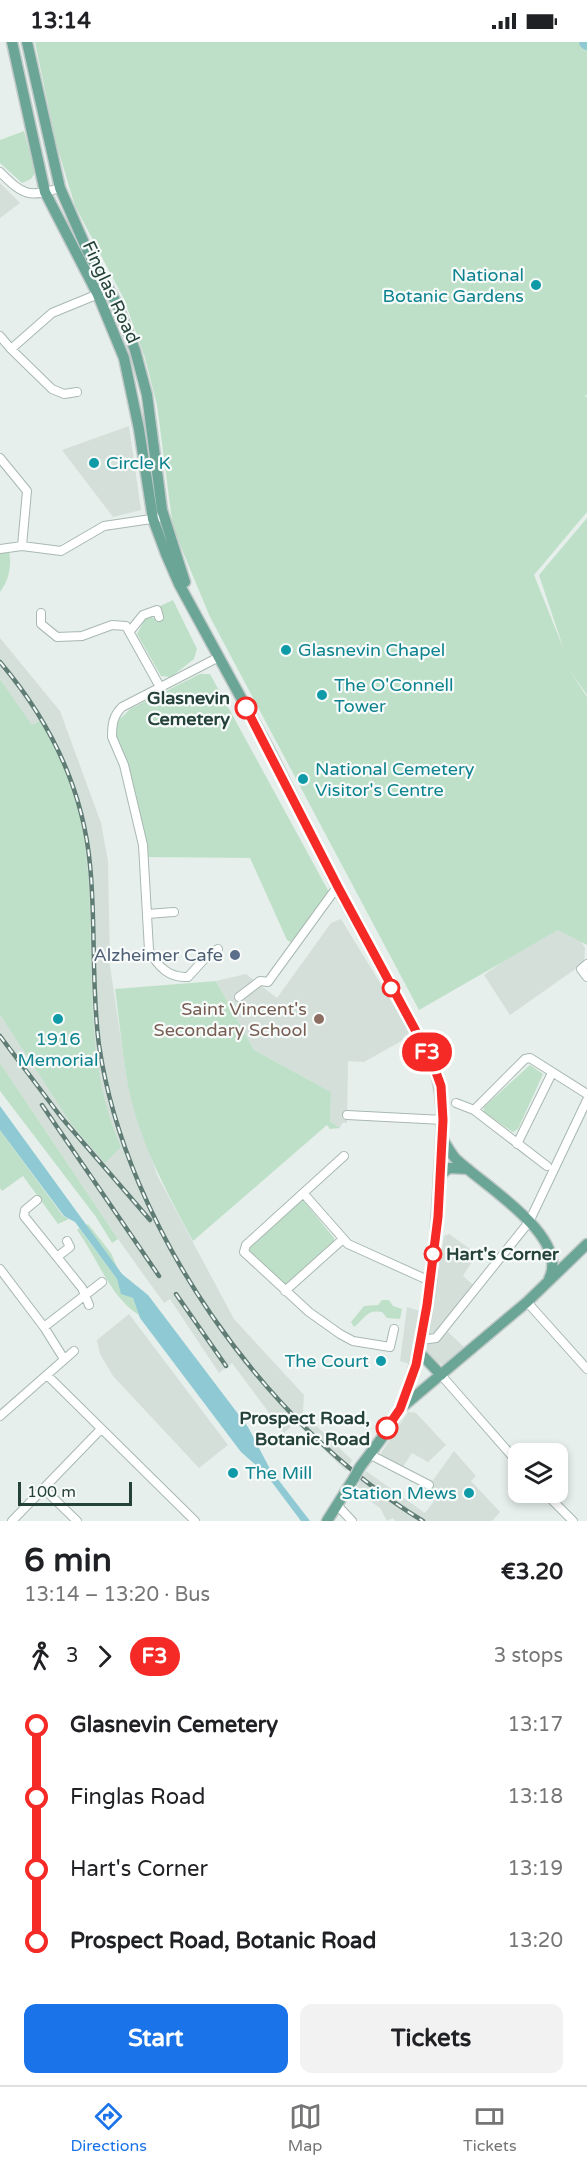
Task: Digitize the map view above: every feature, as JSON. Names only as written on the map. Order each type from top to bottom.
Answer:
[{"type":"main road","name":"Finglas Road","points":[[12,42],[45,192],[103,293],[131,336],[147,395],[158,518],[179,584],[432,1061],[441,1086],[443,1120],[438,1217],[430,1281],[420,1353],[400,1409]]},
{"type":"main road","name":"Finglas Road","points":[[27,42],[60,188],[103,293]]},
{"type":"main road","points":[[442,1138],[454,1157],[529,1222],[550,1250],[554,1264],[547,1282]]},
{"type":"main road","points":[[439,1176],[449,1168],[468,1169]]},
{"type":"main road","points":[[327,1521],[360,1467],[400,1409],[527,1302],[587,1244]]},
{"type":"main road","points":[[550,1250],[564,1255],[576,1253]]},
{"type":"main road","points":[[420,1353],[441,1375]]},
{"type":"street","points":[[0,172],[24,193],[45,192],[60,188]]},
{"type":"street","points":[[11,349],[52,314],[103,293]]},
{"type":"street","points":[[0,336],[52,389],[64,393],[77,392]]},
{"type":"street","points":[[0,458],[27,491],[22,546]]},
{"type":"street","points":[[0,549],[22,546],[61,551],[104,526],[158,518]]},
{"type":"street","points":[[130,631],[148,613],[157,610],[159,617]]},
{"type":"street","points":[[41,613],[41,624],[57,637],[82,636],[120,624],[130,631],[160,687]]},
{"type":"street","points":[[218,950],[208,955],[188,976],[177,977],[156,964],[149,950],[145,857],[138,816],[112,737],[112,728],[116,713],[122,706],[219,657]]},
{"type":"street","points":[[239,997],[260,981],[268,982],[338,887]]},
{"type":"street","points":[[147,914],[174,912]]},
{"type":"street","points":[[587,964],[581,969],[587,977]]},
{"type":"street","points":[[474,1110],[525,1059],[530,1058],[587,1094]]},
{"type":"street","points":[[517,1144],[552,1073]]},
{"type":"street","points":[[422,1340],[436,1338],[529,1222],[587,1100]]},
{"type":"street","points":[[456,1103],[474,1110],[547,1166]]},
{"type":"street","points":[[347,1115],[443,1120]]},
{"type":"street","points":[[344,1156],[243,1250],[309,1312],[353,1341],[390,1347],[394,1329]]},
{"type":"street","points":[[304,1194],[343,1239],[355,1248],[430,1281]]},
{"type":"street","points":[[37,1200],[26,1210],[24,1216],[86,1295],[89,1305]]},
{"type":"street","points":[[285,1291],[343,1239]]},
{"type":"street","points":[[57,1257],[70,1247],[67,1241]]},
{"type":"street","points":[[0,1269],[44,1327],[64,1359]]},
{"type":"street","points":[[44,1327],[102,1282]]},
{"type":"street","points":[[527,1302],[587,1369]]},
{"type":"street","points":[[0,1416],[74,1351]]},
{"type":"street","points":[[47,1375],[195,1521]]},
{"type":"street","points":[[441,1375],[508,1451]]},
{"type":"street","points":[[12,1521],[45,1490],[101,1429]]},
{"type":"street","points":[[369,1454],[429,1485]]},
{"type":"street","points":[[45,1490],[77,1521]]},
{"type":"street","points":[[555,1503],[573,1521]]},
{"type":"street","points":[[337,1505],[352,1521]]},
{"type":"shaded area","points":[[0,183],[20,203],[0,218]]},
{"type":"shaded area","points":[[129,426],[141,510],[113,517],[62,450]]},
{"type":"shaded area","points":[[0,638],[60,711],[101,823],[108,861],[110,966],[127,1080],[157,1175],[234,1319],[304,1395],[303,1413],[352,1460],[346,1471],[295,1422],[284,1433],[232,1363],[219,1373],[170,1299],[164,1303],[118,1239],[0,1063],[0,1015],[71,1123],[12,699],[0,679]]},
{"type":"shaded area","name":"Saint Vincent's Secondary School","points":[[341,919],[412,1035],[364,1062],[348,1061],[347,1123],[342,1123],[340,1128],[330,1121],[331,1092],[254,1050],[216,981],[246,974],[277,998],[331,923]]},
{"type":"shaded area","points":[[557,924],[578,937],[585,948],[584,963],[510,1015],[484,975]]},
{"type":"shaded area","points":[[449,1234],[477,1254],[463,1276],[478,1289],[446,1330],[465,1348],[444,1365],[433,1361],[426,1353],[444,1236]]},
{"type":"shaded area","points":[[407,1307],[423,1312],[413,1365],[400,1361]]},
{"type":"shaded area","points":[[129,1314],[228,1445],[199,1468],[113,1376],[100,1354],[97,1340]]},
{"type":"shaded area","points":[[408,1412],[416,1413],[446,1445],[428,1462],[412,1453],[402,1468],[382,1457],[381,1453]]},
{"type":"shaded area","points":[[454,1451],[476,1476],[471,1481],[500,1512],[492,1521],[395,1521],[393,1518],[387,1521],[380,1508],[362,1495],[357,1487],[366,1471],[425,1513],[434,1501],[423,1494]]},
{"type":"green space","name":"Glasnevin Cemetery","points":[[35,42],[582,42],[587,50],[587,396],[584,394],[587,398],[587,512],[534,575],[564,650],[539,575],[587,518],[587,695],[569,669],[587,697],[587,945],[558,930],[419,1010],[210,617],[173,528],[157,405],[145,358],[124,299],[75,206],[56,143]]},
{"type":"green space","points":[[24,131],[35,173],[31,179],[22,183],[0,163],[0,140]]},
{"type":"green space","points":[[9,551],[9,573],[0,592],[0,554]]},
{"type":"green space","points":[[173,600],[197,649],[194,659],[171,677],[161,676],[137,634],[146,617],[150,616],[155,619],[163,617],[160,606]]},
{"type":"green space","points":[[200,674],[210,674],[329,892],[292,943],[287,940],[250,858],[145,857],[112,728],[116,713],[121,718],[130,709]]},
{"type":"green space","points":[[0,679],[32,725],[42,720],[76,799],[87,867],[94,1029],[99,1069],[107,1109],[121,1147],[105,1163],[72,1125],[0,1015]]},
{"type":"green space","points":[[216,981],[254,1050],[331,1092],[330,1121],[340,1128],[330,1129],[327,1125],[193,1241],[163,1183],[138,1122],[127,1080],[115,989]]},
{"type":"green space","points":[[0,1063],[118,1239],[112,1243],[96,1217],[0,1091]]},
{"type":"green space","points":[[530,1065],[543,1074],[518,1129],[513,1132],[484,1112],[484,1107]]},
{"type":"green space","points":[[0,1130],[63,1216],[69,1219],[58,1224],[23,1176],[2,1191],[0,1188]]},
{"type":"green space","points":[[302,1199],[334,1238],[334,1242],[285,1285],[248,1249]]},
{"type":"green space","points":[[88,1224],[111,1253],[118,1269],[86,1225]]},
{"type":"green space","points":[[79,1228],[117,1279],[121,1293],[133,1298],[139,1315],[120,1298],[112,1287],[77,1230]]},
{"type":"green space","points":[[382,1300],[389,1300],[393,1306],[402,1309],[400,1319],[387,1318],[382,1312],[377,1311],[366,1315],[354,1327],[351,1322],[364,1306],[378,1305]]},
{"type":"water","points":[[0,1106],[122,1274],[148,1295],[248,1427],[270,1469],[310,1521],[301,1521],[265,1473],[241,1452],[140,1318],[133,1298],[121,1294],[117,1279],[75,1222],[64,1216],[0,1130]]},
{"type":"railway","points":[[0,662],[18,684],[48,731],[61,756],[80,809],[90,865],[99,1045],[114,1114],[139,1183],[172,1251],[212,1316],[258,1376],[310,1432],[365,1480],[423,1521]]},
{"type":"railway","points":[[0,1036],[61,1117],[150,1220]]},
{"type":"railway","points":[[42,1105],[159,1276]]},
{"type":"railway","points":[[176,1294],[226,1366]]},
{"type":"bus line","name":"F3","points":[[246,708],[389,984],[432,1061],[441,1086],[443,1120],[438,1217],[420,1353],[400,1409],[387,1428]]},
{"type":"place","name":"National Botanic Gardens","points":[[536,285]]},
{"type":"place","name":"Circle K","points":[[94,463]]},
{"type":"place","name":"Glasnevin Chapel","points":[[286,650]]},
{"type":"place","name":"The O'Connell Tower","points":[[322,695]]},
{"type":"place","name":"Glasnevin Cemetery","points":[[246,708]]},
{"type":"place","name":"National Cemetery Visitor's Centre","points":[[303,779]]},
{"type":"place","name":"Alzheimer Cafe","points":[[235,955]]},
{"type":"place","name":"1916 Memorial","points":[[58,1019]]},
{"type":"place","name":"Saint Vincent's Secondary School","points":[[319,1019]]},
{"type":"place","name":"Hart's Corner","points":[[433,1254]]},
{"type":"place","name":"The Court","points":[[381,1361]]},
{"type":"place","name":"Prospect Road, Botanic Road","points":[[387,1428]]},
{"type":"place","name":"The Mill","points":[[233,1473]]},
{"type":"place","name":"Station Mews","points":[[469,1493]]}]
